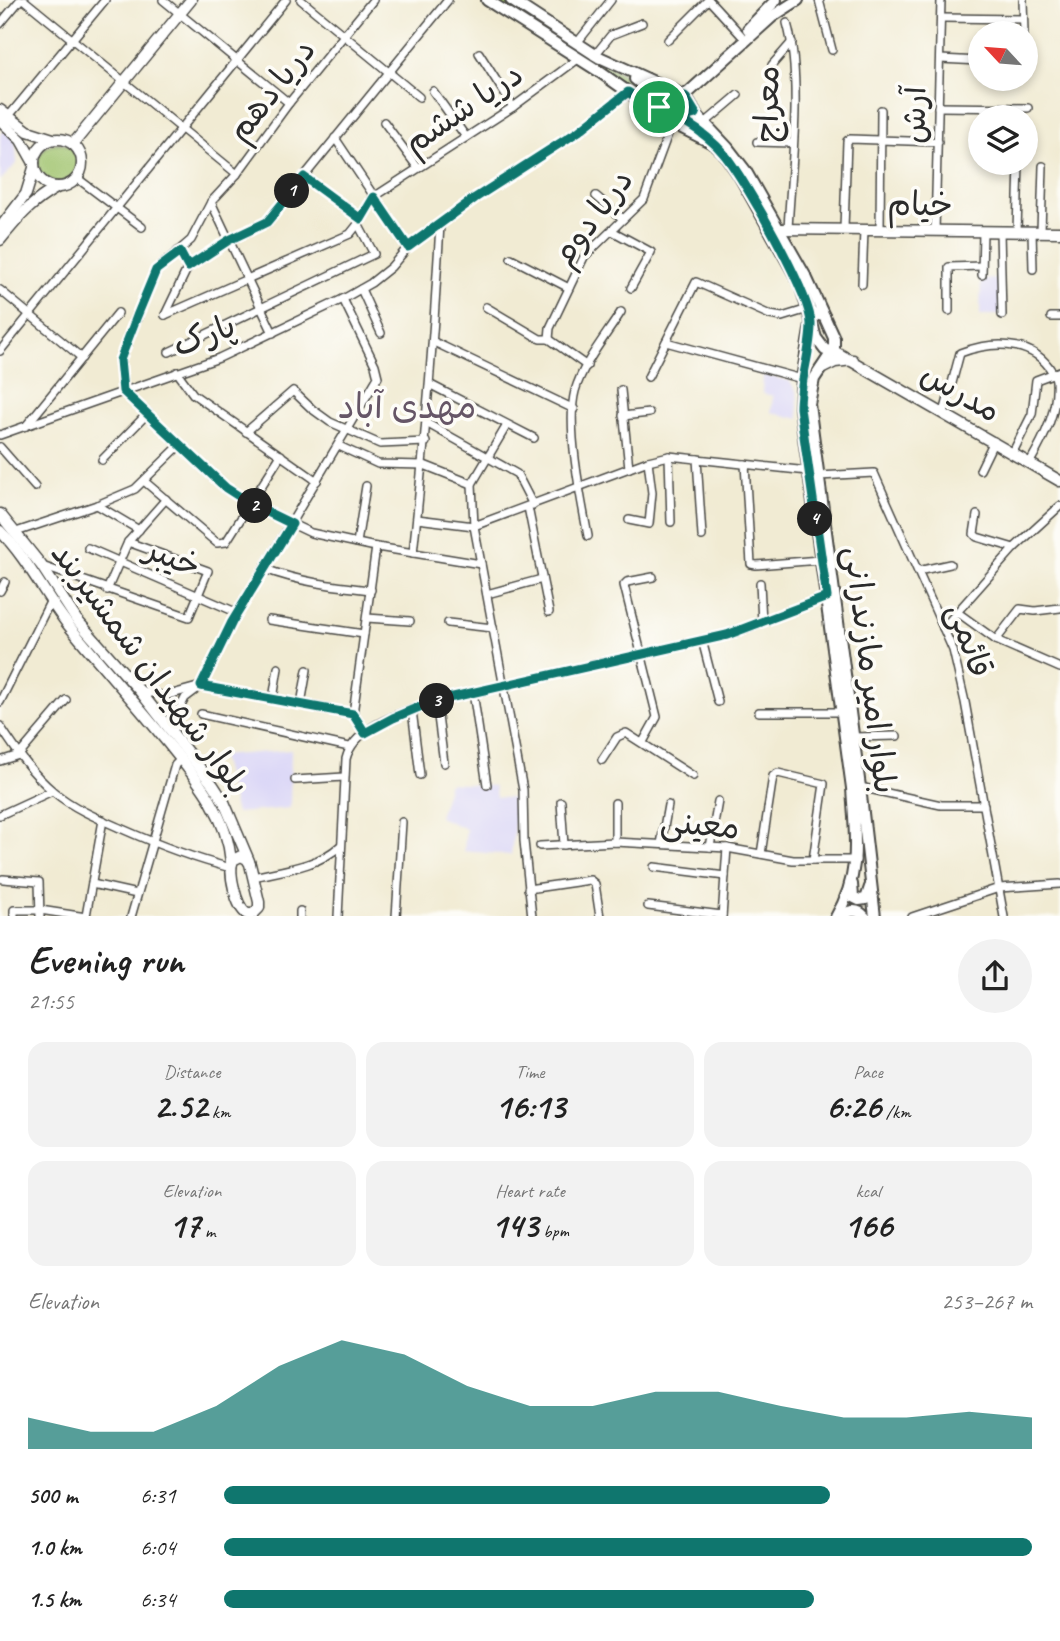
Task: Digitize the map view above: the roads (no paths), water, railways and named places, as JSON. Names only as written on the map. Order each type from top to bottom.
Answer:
[{"type":"main road","points":[[74,144],[191,0]]},
{"type":"main road","points":[[487,0],[672,123],[714,144]]},
{"type":"main road","points":[[511,0],[646,86],[647,93],[644,96],[632,95]]},
{"type":"main road","points":[[659,84],[676,86],[692,82],[776,0]]},
{"type":"main road","points":[[650,107],[679,102],[791,2]]},
{"type":"main road","points":[[595,55],[685,96],[696,114],[745,170],[784,229],[834,338],[833,351],[821,346],[800,284],[739,175],[723,152],[687,123],[688,116],[696,114]]},
{"type":"main road","points":[[0,240],[25,209],[38,198],[58,187],[69,185],[77,178],[83,163],[74,144],[28,131],[3,115]]},
{"type":"main road","points":[[3,115],[21,140],[43,182],[58,187]]},
{"type":"main road","points":[[0,228],[26,194],[39,148],[53,139]]},
{"type":"main road","name":"خیام","points":[[784,229],[1060,232]]},
{"type":"main road","points":[[810,318],[815,314],[824,316]]},
{"type":"main road","name":"بلوار امیر مازندرانی","points":[[810,318],[800,408],[813,473],[853,737],[875,916]]},
{"type":"main road","name":"بلوار امیر مازندرانی","points":[[833,351],[811,387],[809,404],[820,560],[852,788],[856,860],[848,891],[837,916]]},
{"type":"main road","name":"مدرس","points":[[833,351],[853,360],[1060,481]]},
{"type":"main road","points":[[803,374],[813,366],[818,372],[835,362],[853,360]]},
{"type":"main road","name":"بلوار شهیدان شمشیربند","points":[[0,514],[41,565],[76,619],[139,690],[224,802],[248,861],[259,905]]},
{"type":"main road","name":"بلوار شهیدان شمشیربند","points":[[1,534],[68,624],[132,698],[205,790],[224,825],[240,907],[245,915]]},
{"type":"main road","points":[[231,865],[235,858],[241,856],[248,861]]},
{"type":"main road","points":[[853,875],[852,891],[855,899],[866,899],[871,883]]},
{"type":"main road","points":[[245,915],[255,913],[259,905]]},
{"type":"main road","points":[[259,905],[262,916]]},
{"type":"main road","points":[[837,916],[849,910],[866,916]]},
{"type":"street","points":[[0,24],[22,0],[237,174]]},
{"type":"street","points":[[3,115],[104,0]]},
{"type":"street","points":[[163,0],[289,103]]},
{"type":"street","points":[[0,351],[286,0]]},
{"type":"street","points":[[301,0],[419,97]]},
{"type":"street","name":"دریا دهم","points":[[123,391],[120,360],[156,270],[191,240],[208,205],[237,174],[289,103],[373,0]]},
{"type":"street","points":[[374,197],[350,234],[165,315],[188,267],[229,240],[267,222],[448,0]]},
{"type":"street","points":[[577,43],[611,0]]},
{"type":"street","points":[[668,40],[708,0],[742,36]]},
{"type":"street","points":[[764,13],[765,0]]},
{"type":"street","points":[[819,0],[832,50]]},
{"type":"street","name":"آرش","points":[[935,231],[941,0]]},
{"type":"street","points":[[941,18],[1023,19],[1023,0]]},
{"type":"street","points":[[595,55],[611,35],[642,23]]},
{"type":"street","name":"معراج","points":[[784,229],[792,143],[792,42],[787,23]]},
{"type":"street","points":[[772,65],[792,42]]},
{"type":"street","points":[[479,52],[513,107]]},
{"type":"street","name":"دریا ششم","points":[[374,197],[513,107],[578,59]]},
{"type":"street","points":[[940,59],[968,60]]},
{"type":"street","points":[[433,91],[466,137]]},
{"type":"street","name":"پارک","points":[[0,435],[219,358],[343,299],[391,267],[408,247],[439,224],[632,95]]},
{"type":"street","points":[[705,123],[737,95]]},
{"type":"street","points":[[938,107],[968,107]]},
{"type":"street","points":[[880,230],[881,110]]},
{"type":"street","points":[[384,122],[418,168]]},
{"type":"street","name":"دریا دوم","points":[[549,339],[550,328],[584,257],[644,199],[672,123]]},
{"type":"street","points":[[335,138],[408,247]]},
{"type":"street","points":[[845,229],[847,141],[938,142]]},
{"type":"street","points":[[757,142],[792,143]]},
{"type":"street","points":[[1033,269],[1043,166]]},
{"type":"street","points":[[1017,231],[1019,175]]},
{"type":"street","points":[[169,352],[374,254],[360,222],[304,177]]},
{"type":"street","points":[[77,178],[142,227]]},
{"type":"street","points":[[596,196],[623,219]]},
{"type":"street","points":[[208,205],[229,240],[273,333]]},
{"type":"street","points":[[413,553],[428,424],[439,224]]},
{"type":"street","points":[[862,284],[864,230]]},
{"type":"street","points":[[612,231],[651,252],[631,288]]},
{"type":"street","points":[[982,275],[983,231]]},
{"type":"street","points":[[1000,231],[1002,315]]},
{"type":"street","points":[[180,252],[188,267]]},
{"type":"street","points":[[511,258],[569,288]]},
{"type":"street","points":[[949,310],[949,267],[982,266]]},
{"type":"street","points":[[649,377],[696,282],[770,315],[810,318]]},
{"type":"street","points":[[361,289],[381,333]]},
{"type":"street","points":[[0,290],[82,358]]},
{"type":"street","points":[[173,734],[185,698],[201,686],[216,651],[378,377],[375,365],[343,299]]},
{"type":"street","points":[[486,307],[540,339],[549,339],[587,366]]},
{"type":"street","points":[[588,536],[579,488],[575,391],[587,366],[621,312]]},
{"type":"street","points":[[26,427],[118,313]]},
{"type":"street","points":[[434,342],[574,409]]},
{"type":"street","points":[[666,342],[803,374]]},
{"type":"street","points":[[944,413],[960,353],[980,346],[1000,345],[1030,351],[1043,358],[1057,373]]},
{"type":"street","points":[[177,372],[193,394],[317,481]]},
{"type":"street","points":[[1013,452],[1032,414],[1036,380],[1057,373]]},
{"type":"street","points":[[1030,462],[1044,437],[1054,408],[1057,373]]},
{"type":"street","points":[[431,385],[534,438]]},
{"type":"street","points":[[621,390],[628,468]]},
{"type":"street","points":[[123,391],[226,488],[292,524],[311,533],[357,543],[481,564]]},
{"type":"street","points":[[246,432],[293,391],[312,410],[330,422],[380,444],[426,442]]},
{"type":"street","points":[[102,460],[148,413]]},
{"type":"street","points":[[623,416],[649,413]]},
{"type":"street","points":[[428,424],[517,474],[531,506],[549,611]]},
{"type":"street","points":[[507,425],[472,484],[474,526],[523,790],[532,916]]},
{"type":"street","points":[[980,470],[994,441]]},
{"type":"street","points":[[16,532],[97,505],[135,489],[180,445]]},
{"type":"street","points":[[338,446],[378,464],[424,465],[472,484]]},
{"type":"street","points":[[0,447],[35,487]]},
{"type":"street","points":[[144,481],[217,543],[226,542],[281,455]]},
{"type":"street","points":[[417,519],[474,526],[628,468],[669,456],[813,473]]},
{"type":"street","points":[[669,456],[671,522]]},
{"type":"street","points":[[697,459],[702,536]]},
{"type":"street","points":[[629,520],[649,524],[652,493],[648,461]]},
{"type":"street","points":[[745,464],[751,564],[820,560]]},
{"type":"street","name":"قائمی","points":[[813,473],[874,473],[953,650],[1004,916]]},
{"type":"street","points":[[357,543],[366,486]]},
{"type":"street","points":[[107,590],[128,542],[166,499]]},
{"type":"street","points":[[97,505],[139,530]]},
{"type":"street","points":[[943,628],[1014,548],[1060,506]]},
{"type":"street","points":[[977,515],[974,534],[977,537],[1014,548]]},
{"type":"street","points":[[41,565],[189,617],[208,571],[128,542]]},
{"type":"street","points":[[365,733],[353,714],[376,547]]},
{"type":"street","name":"خیبر","points":[[88,548],[238,613]]},
{"type":"street","points":[[918,571],[950,564]]},
{"type":"street","points":[[265,569],[316,584],[371,590]]},
{"type":"street","points":[[643,742],[657,717],[624,585],[653,577]]},
{"type":"street","points":[[487,594],[542,579]]},
{"type":"street","points":[[0,591],[5,582]]},
{"type":"street","points":[[760,583],[762,622]]},
{"type":"street","points":[[338,916],[344,777],[349,747],[358,736],[436,701],[727,635],[827,597]]},
{"type":"street","points":[[0,702],[51,600]]},
{"type":"street","points":[[996,640],[1020,609],[1035,611],[1060,608]]},
{"type":"street","points":[[957,612],[996,640],[1060,668]]},
{"type":"street","points":[[367,618],[410,621]]},
{"type":"street","points":[[269,620],[364,634]]},
{"type":"street","points":[[448,623],[493,628]]},
{"type":"street","points":[[702,640],[718,702]]},
{"type":"street","points":[[273,699],[278,668]]},
{"type":"street","points":[[301,704],[307,670]]},
{"type":"street","points":[[139,690],[165,696],[201,686],[353,714]]},
{"type":"street","points":[[473,692],[487,785]]},
{"type":"street","points":[[0,761],[19,755],[66,700]]},
{"type":"street","points":[[436,701],[444,763]]},
{"type":"street","points":[[412,710],[420,775]]},
{"type":"street","points":[[759,712],[842,712]]},
{"type":"street","points":[[201,713],[349,747]]},
{"type":"street","points":[[0,726],[19,755],[52,791],[73,806],[190,857],[231,865]]},
{"type":"street","points":[[602,760],[621,733],[626,733],[693,776]]},
{"type":"street","points":[[853,737],[897,736]]},
{"type":"street","points":[[131,916],[175,765],[181,759]]},
{"type":"street","points":[[761,855],[775,774],[824,784],[813,860]]},
{"type":"street","points":[[295,780],[344,777]]},
{"type":"street","points":[[860,787],[941,805],[984,805]]},
{"type":"street","points":[[0,815],[52,791]]},
{"type":"street","points":[[710,847],[718,800]]},
{"type":"street","points":[[561,802],[564,845]]},
{"type":"street","points":[[615,803],[615,842]]},
{"type":"street","points":[[661,844],[668,805]]},
{"type":"street","points":[[14,913],[86,916],[103,820]]},
{"type":"street","points":[[396,916],[402,822]]},
{"type":"street","name":"معینی","points":[[540,846],[615,842],[661,844],[727,848],[793,860],[856,860]]},
{"type":"street","points":[[253,877],[328,857],[340,846]]},
{"type":"street","points":[[648,906],[722,916],[727,848]]},
{"type":"street","points":[[654,867],[725,876]]},
{"type":"street","points":[[3,879],[39,882],[40,913]]},
{"type":"street","points":[[528,888],[590,880],[595,884],[600,916]]},
{"type":"street","points":[[92,884],[137,894]]},
{"type":"street","points":[[912,916],[999,888],[1060,884]]},
{"type":"district","name":"مهدی آباد","points":[[407,406]]}]
